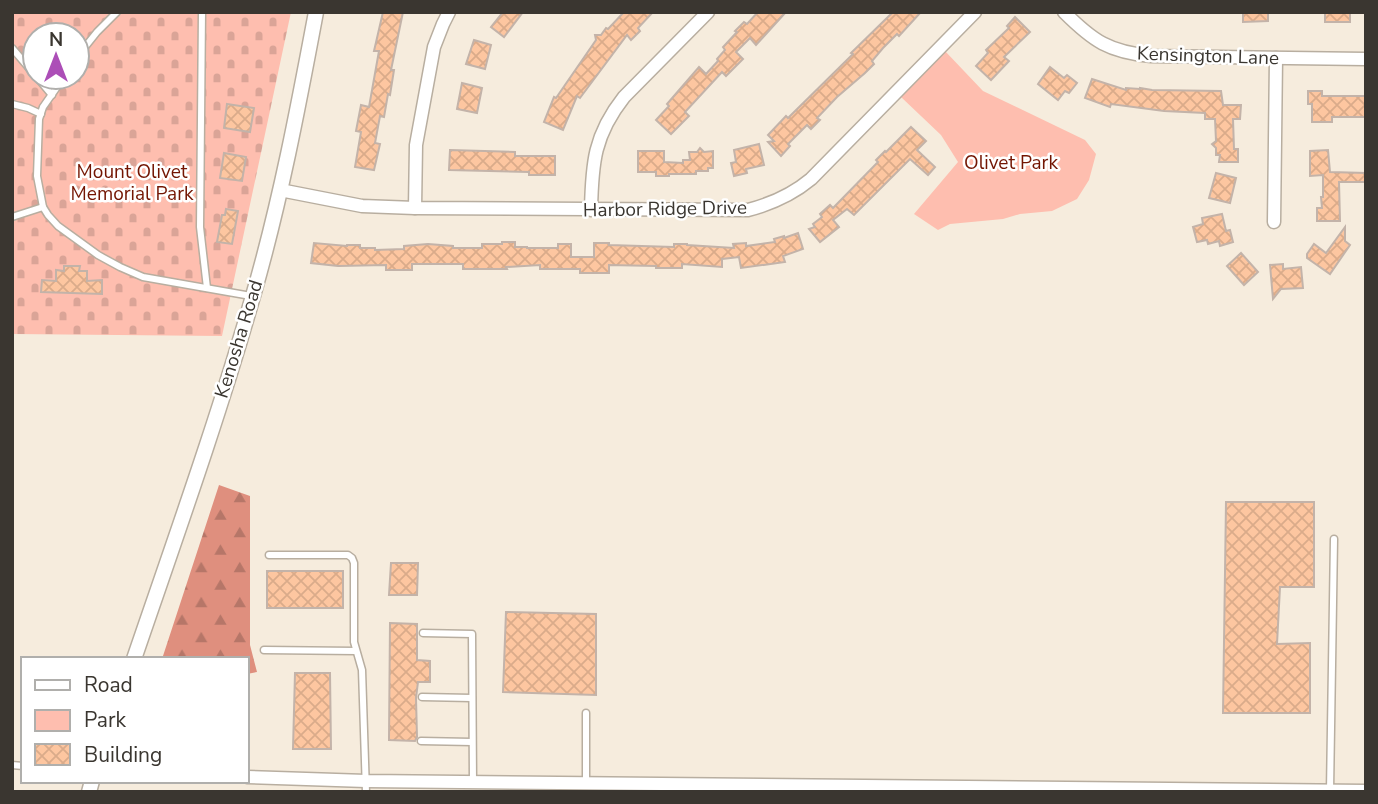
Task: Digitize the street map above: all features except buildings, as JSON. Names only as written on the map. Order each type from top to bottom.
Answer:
[{"type":"street","name":"Kenosha Road","points":[[135,657],[202,463],[253,296],[295,128],[316,12]]},
{"type":"street","points":[[415,208],[416,145],[434,47],[449,12]]},
{"type":"street","points":[[591,210],[592,171],[597,146],[614,110],[708,12]]},
{"type":"street","name":"Harbor Ridge Drive","points":[[280,190],[362,206],[415,208],[748,210],[765,206],[801,188],[811,179],[975,12]]},
{"type":"street","name":"Kensington Lane","points":[[1064,12],[1096,41],[1130,54],[1366,59]]},
{"type":"street","points":[[1274,222],[1276,58]]},
{"type":"street","points":[[248,777],[366,786],[473,782],[531,787],[586,783],[851,789],[1366,791]]},
{"type":"lane","points":[[91,40],[117,12]]},
{"type":"lane","points":[[202,12],[200,228],[207,288]]},
{"type":"lane","points":[[49,91],[52,95]]},
{"type":"lane","points":[[55,91],[39,119],[37,176],[43,207],[58,226],[97,255],[143,277],[253,296]]},
{"type":"lane","points":[[12,104],[41,114]]},
{"type":"lane","points":[[13,217],[43,207]]},
{"type":"lane","points":[[1330,790],[1334,539]]},
{"type":"lane","points":[[269,555],[348,555],[352,558],[354,642],[362,670],[366,786]]},
{"type":"lane","points":[[423,633],[472,634],[473,782]]},
{"type":"lane","points":[[264,650],[356,651]]},
{"type":"lane","points":[[422,697],[472,698]]},
{"type":"lane","points":[[586,713],[586,783]]},
{"type":"lane","points":[[421,741],[472,742]]},
{"type":"green space","name":"Mount Olivet Memorial Park","points":[[12,12],[291,12],[222,336],[12,334]]},
{"type":"green space","name":"Olivet Park","points":[[945,51],[983,91],[1085,140],[1096,154],[1089,180],[1077,199],[1052,211],[950,224],[938,230],[914,214],[958,162],[941,135],[901,97]]},
{"type":"green space","points":[[219,485],[250,496],[250,645],[257,672],[248,674],[248,657],[163,657]]}]
